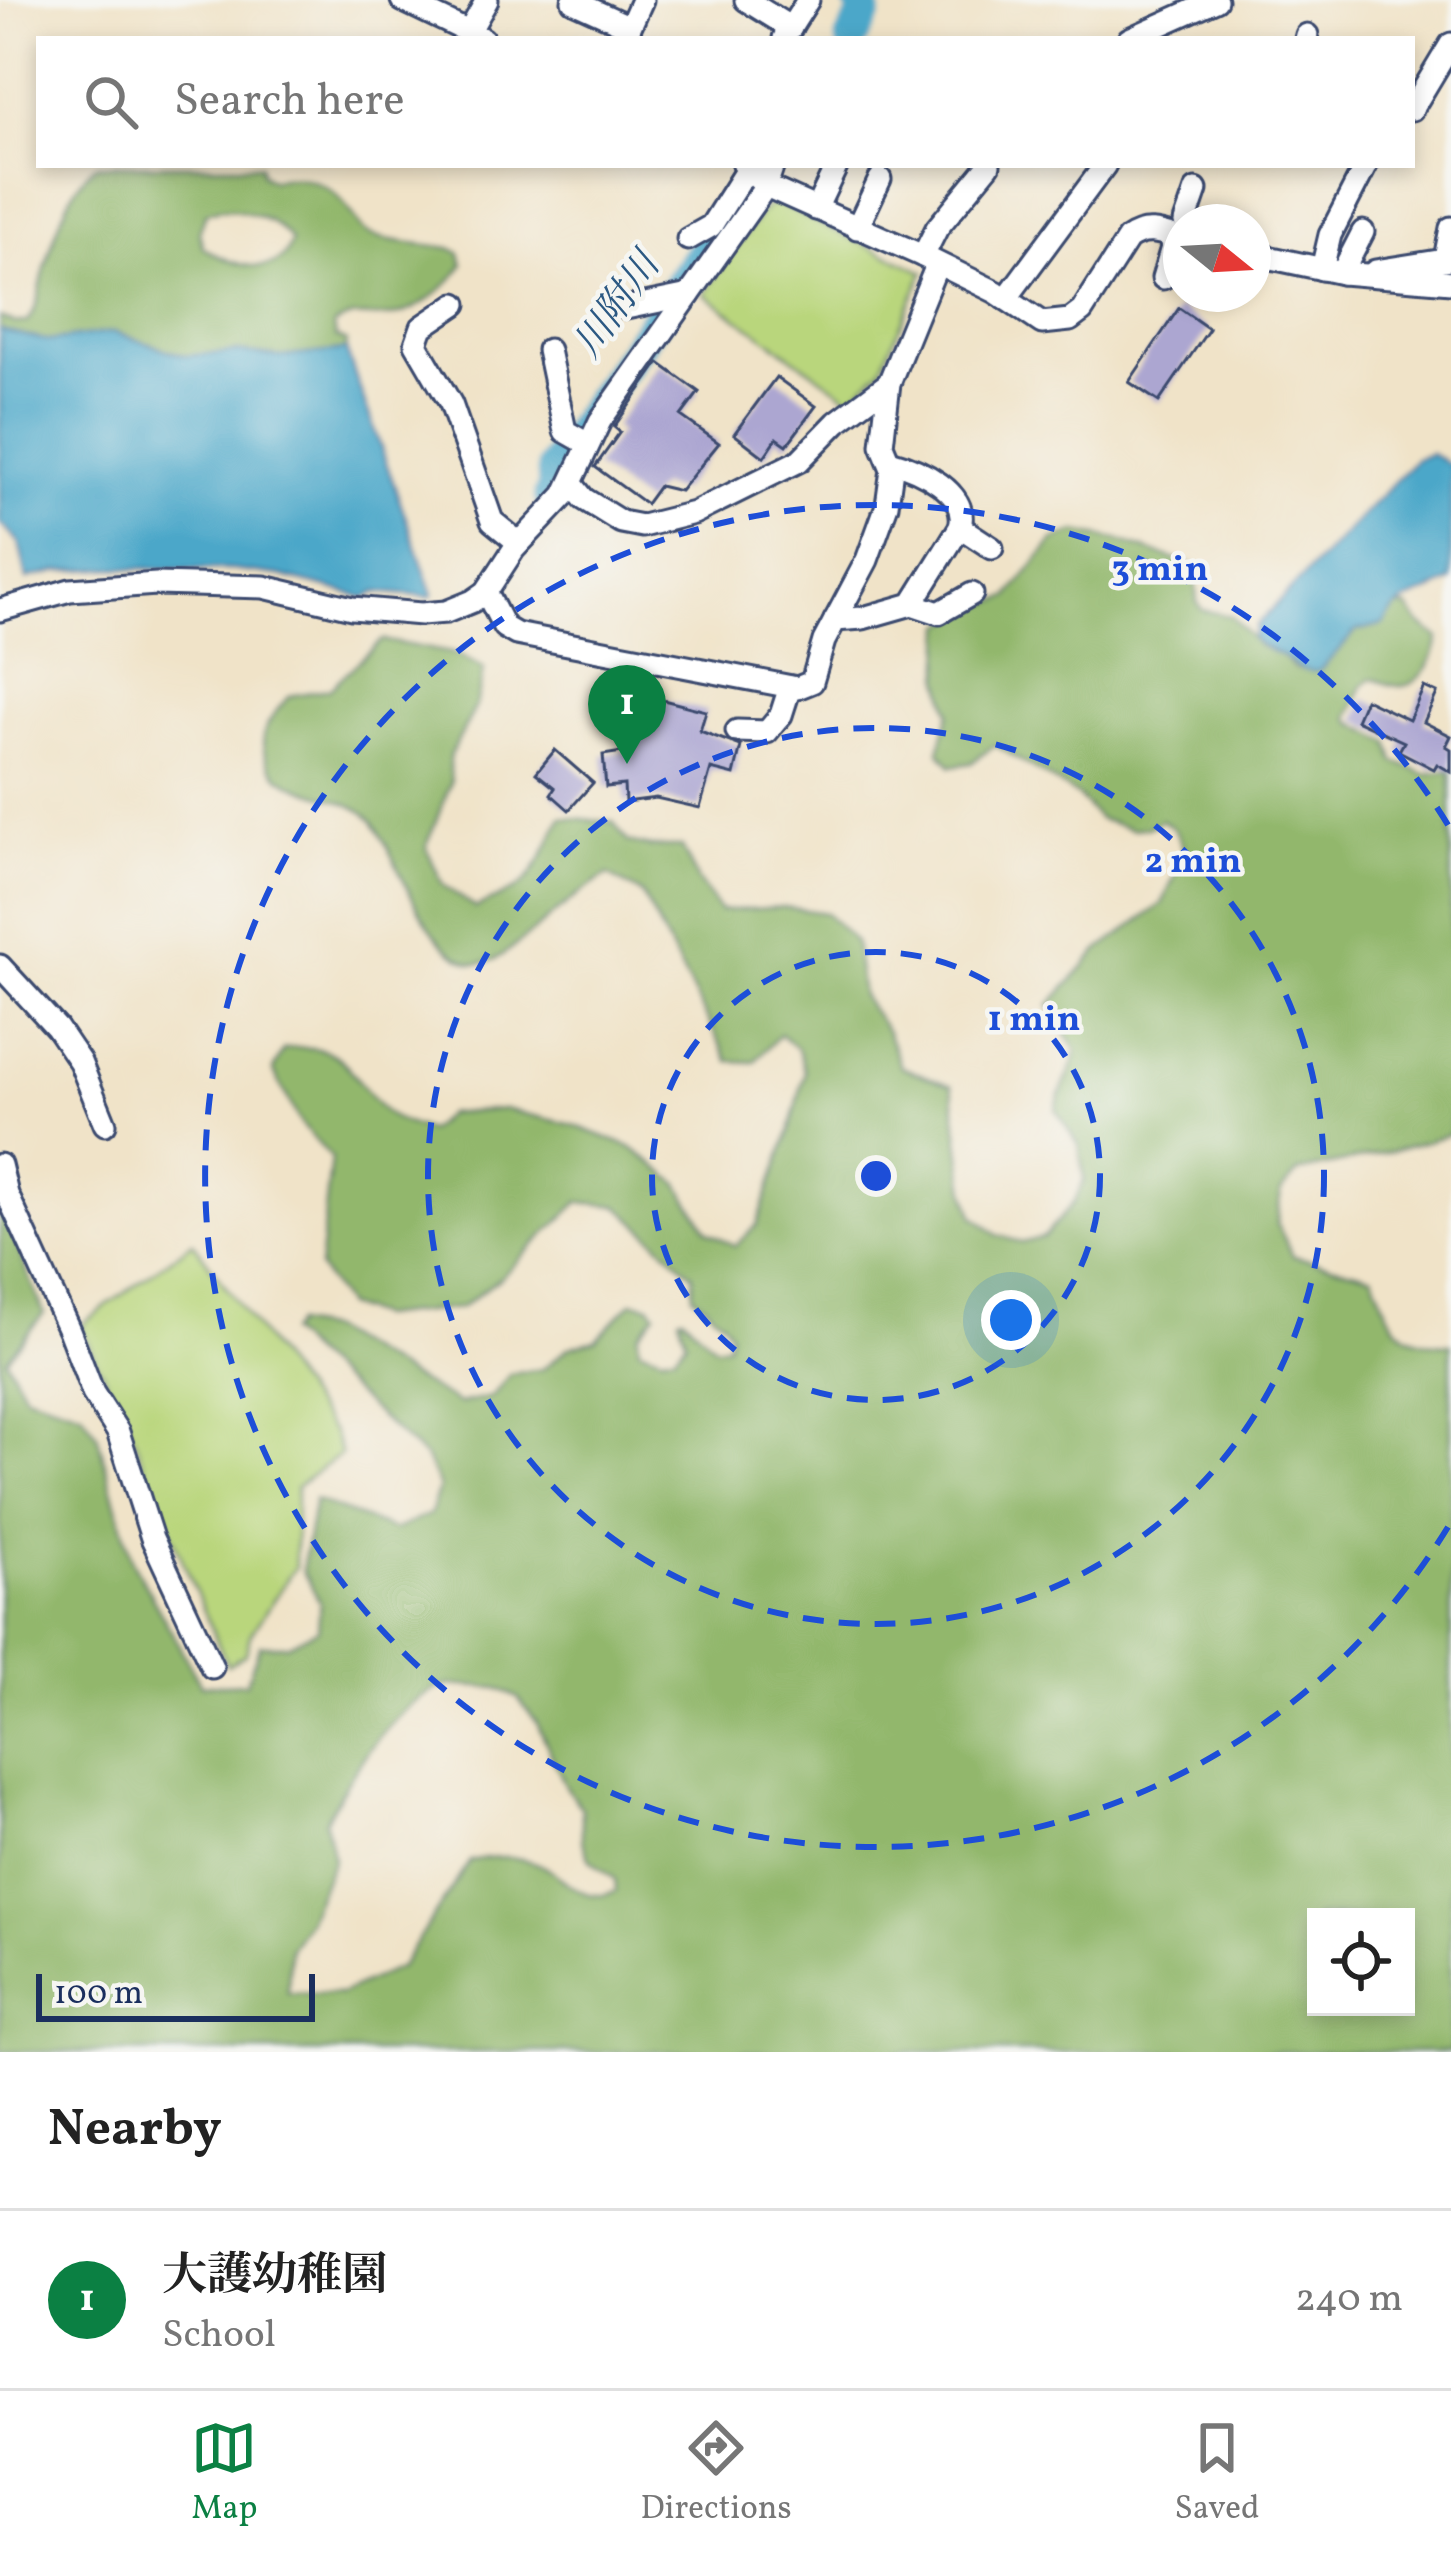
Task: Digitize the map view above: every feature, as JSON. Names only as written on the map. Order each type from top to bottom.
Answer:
[{"type":"street","points":[[402,0],[476,36],[487,0]]},
{"type":"street","points":[[573,1],[626,33],[642,0]]},
{"type":"street","points":[[746,0],[787,33],[808,0]]},
{"type":"street","points":[[1137,36],[1216,0]]},
{"type":"street","points":[[1415,105],[1445,70],[1451,44]]},
{"type":"street","points":[[816,209],[836,168]]},
{"type":"street","points":[[493,606],[516,634],[790,687],[812,682],[824,641],[867,560],[887,505],[890,460],[882,445],[889,383],[937,228],[977,168]]},
{"type":"street","points":[[1006,299],[1104,168]]},
{"type":"street","points":[[1342,272],[1330,235],[1363,170]]},
{"type":"street","points":[[757,173],[816,209],[1006,299],[1042,323],[1070,320],[1082,310],[1129,239],[1148,230],[1163,232]]},
{"type":"street","points":[[688,239],[711,226],[757,173]]},
{"type":"street","points":[[493,606],[519,544],[562,496],[579,439],[757,173]]},
{"type":"street","points":[[857,228],[880,179]]},
{"type":"street","points":[[1191,204],[1196,190]]},
{"type":"street","points":[[1342,272],[1448,259],[1451,228]]},
{"type":"street","points":[[1342,272],[1363,232]]},
{"type":"street","points":[[1271,258],[1342,272],[1451,282]]},
{"type":"street","points":[[626,308],[677,297]]},
{"type":"street","points":[[456,304],[422,327],[416,344],[451,404],[492,521],[519,544]]},
{"type":"street","points":[[548,350],[579,439]]},
{"type":"street","points":[[562,496],[584,499],[621,522],[642,526],[694,513],[799,461],[837,422],[889,383]]},
{"type":"street","points":[[835,620],[912,604],[960,527],[963,518],[956,499],[930,479],[890,460]]},
{"type":"street","points":[[960,527],[992,548]]},
{"type":"street","points":[[0,610],[70,590],[114,586],[243,585],[352,608],[421,614],[493,606]]},
{"type":"street","points":[[912,604],[939,613],[972,594]]},
{"type":"street","points":[[737,731],[767,732],[781,715],[790,687]]},
{"type":"street","points":[[0,966],[69,1045],[105,1124]]},
{"type":"street","points":[[0,1165],[7,1194],[93,1394],[118,1432],[152,1538],[212,1667]]},
{"type":"green space","points":[[93,168],[261,168],[271,180],[304,179],[323,185],[371,235],[450,248],[460,253],[463,265],[441,290],[412,309],[391,316],[350,318],[334,325],[336,337],[347,342],[346,350],[280,357],[238,352],[185,356],[113,332],[49,341],[0,330],[0,317],[15,323],[27,322],[31,316],[58,226],[78,185]],"holes":[[[220,209],[250,214],[277,226],[291,241],[277,262],[240,264],[203,247],[199,232],[206,213]]]},
{"type":"green space","points":[[775,203],[924,272],[881,369],[850,398],[704,294],[764,209]]},
{"type":"green space","points":[[1076,532],[1117,540],[1194,566],[1202,610],[1231,616],[1258,645],[1281,655],[1295,669],[1319,671],[1356,631],[1384,624],[1398,607],[1407,607],[1439,638],[1422,675],[1398,686],[1371,679],[1349,717],[1389,742],[1395,762],[1425,774],[1451,771],[1451,1134],[1298,1172],[1281,1192],[1277,1224],[1293,1256],[1373,1275],[1391,1317],[1406,1335],[1451,1344],[1451,2052],[0,2052],[0,1204],[44,1313],[6,1359],[25,1394],[82,1412],[97,1434],[132,1561],[201,1685],[246,1683],[260,1645],[287,1645],[318,1629],[320,1602],[302,1570],[314,1500],[394,1530],[430,1514],[439,1488],[426,1459],[288,1333],[295,1324],[328,1330],[459,1404],[492,1397],[510,1374],[543,1369],[569,1347],[595,1340],[632,1302],[650,1305],[656,1313],[638,1334],[639,1348],[662,1356],[675,1354],[686,1340],[679,1317],[715,1347],[727,1345],[730,1333],[693,1295],[693,1275],[619,1206],[579,1202],[501,1277],[460,1308],[378,1317],[345,1306],[319,1268],[331,1158],[301,1124],[273,1070],[284,1049],[334,1055],[388,1114],[428,1131],[447,1114],[504,1109],[573,1125],[631,1147],[678,1183],[708,1231],[735,1246],[757,1225],[805,1072],[798,1049],[780,1034],[754,1062],[729,1061],[642,894],[608,875],[496,958],[476,963],[456,955],[427,923],[374,823],[350,805],[302,789],[276,772],[263,740],[272,717],[289,696],[329,689],[382,640],[456,654],[484,669],[476,706],[449,758],[451,782],[426,847],[443,885],[476,908],[515,889],[527,880],[562,817],[613,822],[628,842],[682,847],[698,881],[720,911],[784,907],[826,913],[855,942],[862,996],[887,1032],[901,1067],[952,1086],[966,1191],[974,1216],[997,1235],[1022,1243],[1044,1237],[1074,1202],[1084,1180],[1079,1145],[1056,1110],[1077,1051],[1049,1006],[1098,951],[1162,904],[1185,854],[1177,834],[1161,820],[1133,829],[1098,819],[1078,796],[995,745],[971,763],[951,766],[939,751],[950,712],[941,679],[944,625],[1009,597],[1054,540]],"holes":[[[448,1685],[497,1688],[518,1698],[537,1723],[567,1789],[582,1808],[582,1840],[590,1860],[615,1879],[616,1891],[587,1894],[546,1868],[518,1858],[470,1861],[400,1967],[340,1994],[288,1993],[290,1949],[333,1859],[325,1821],[361,1761],[392,1723],[428,1694]]]},
{"type":"green space","points":[[193,1242],[333,1433],[341,1454],[296,1487],[295,1567],[250,1635],[246,1654],[227,1665],[129,1424],[81,1325]]},
{"type":"water","points":[[0,330],[49,341],[113,332],[185,356],[238,352],[280,357],[346,350],[433,594],[377,592],[366,598],[280,576],[232,570],[118,568],[60,571],[27,579],[19,542],[0,523]]},
{"type":"water","points":[[1431,454],[1451,465],[1451,581],[1405,602],[1384,624],[1356,631],[1319,671],[1302,669],[1253,639],[1256,626],[1416,459]]},
{"type":"building","points":[[1176,312],[1185,312],[1209,329],[1159,402],[1129,382]]},
{"type":"building","points":[[659,363],[699,392],[681,416],[719,443],[680,491],[659,486],[646,504],[595,467],[620,432],[614,427]]},
{"type":"building","points":[[776,377],[816,406],[787,445],[777,438],[764,457],[734,434]]},
{"type":"building","points":[[1424,687],[1437,693],[1424,722],[1451,736],[1446,746],[1451,749],[1451,772],[1399,751],[1404,742],[1356,720],[1365,699],[1409,720]]},
{"type":"building","points":[[644,695],[706,711],[700,731],[741,746],[734,775],[711,769],[700,808],[656,798],[625,802],[624,785],[606,787],[603,755],[629,751]]},
{"type":"building","points":[[555,750],[593,783],[569,810],[551,794],[555,788],[536,773]]},
{"type":"waterway","name":"川附川","points":[[853,36],[865,13],[859,0]]},
{"type":"waterway","name":"川附川","points":[[550,495],[553,468],[760,168]]},
{"type":"place","name":"大護幼稚園","points":[[627,764]]}]
